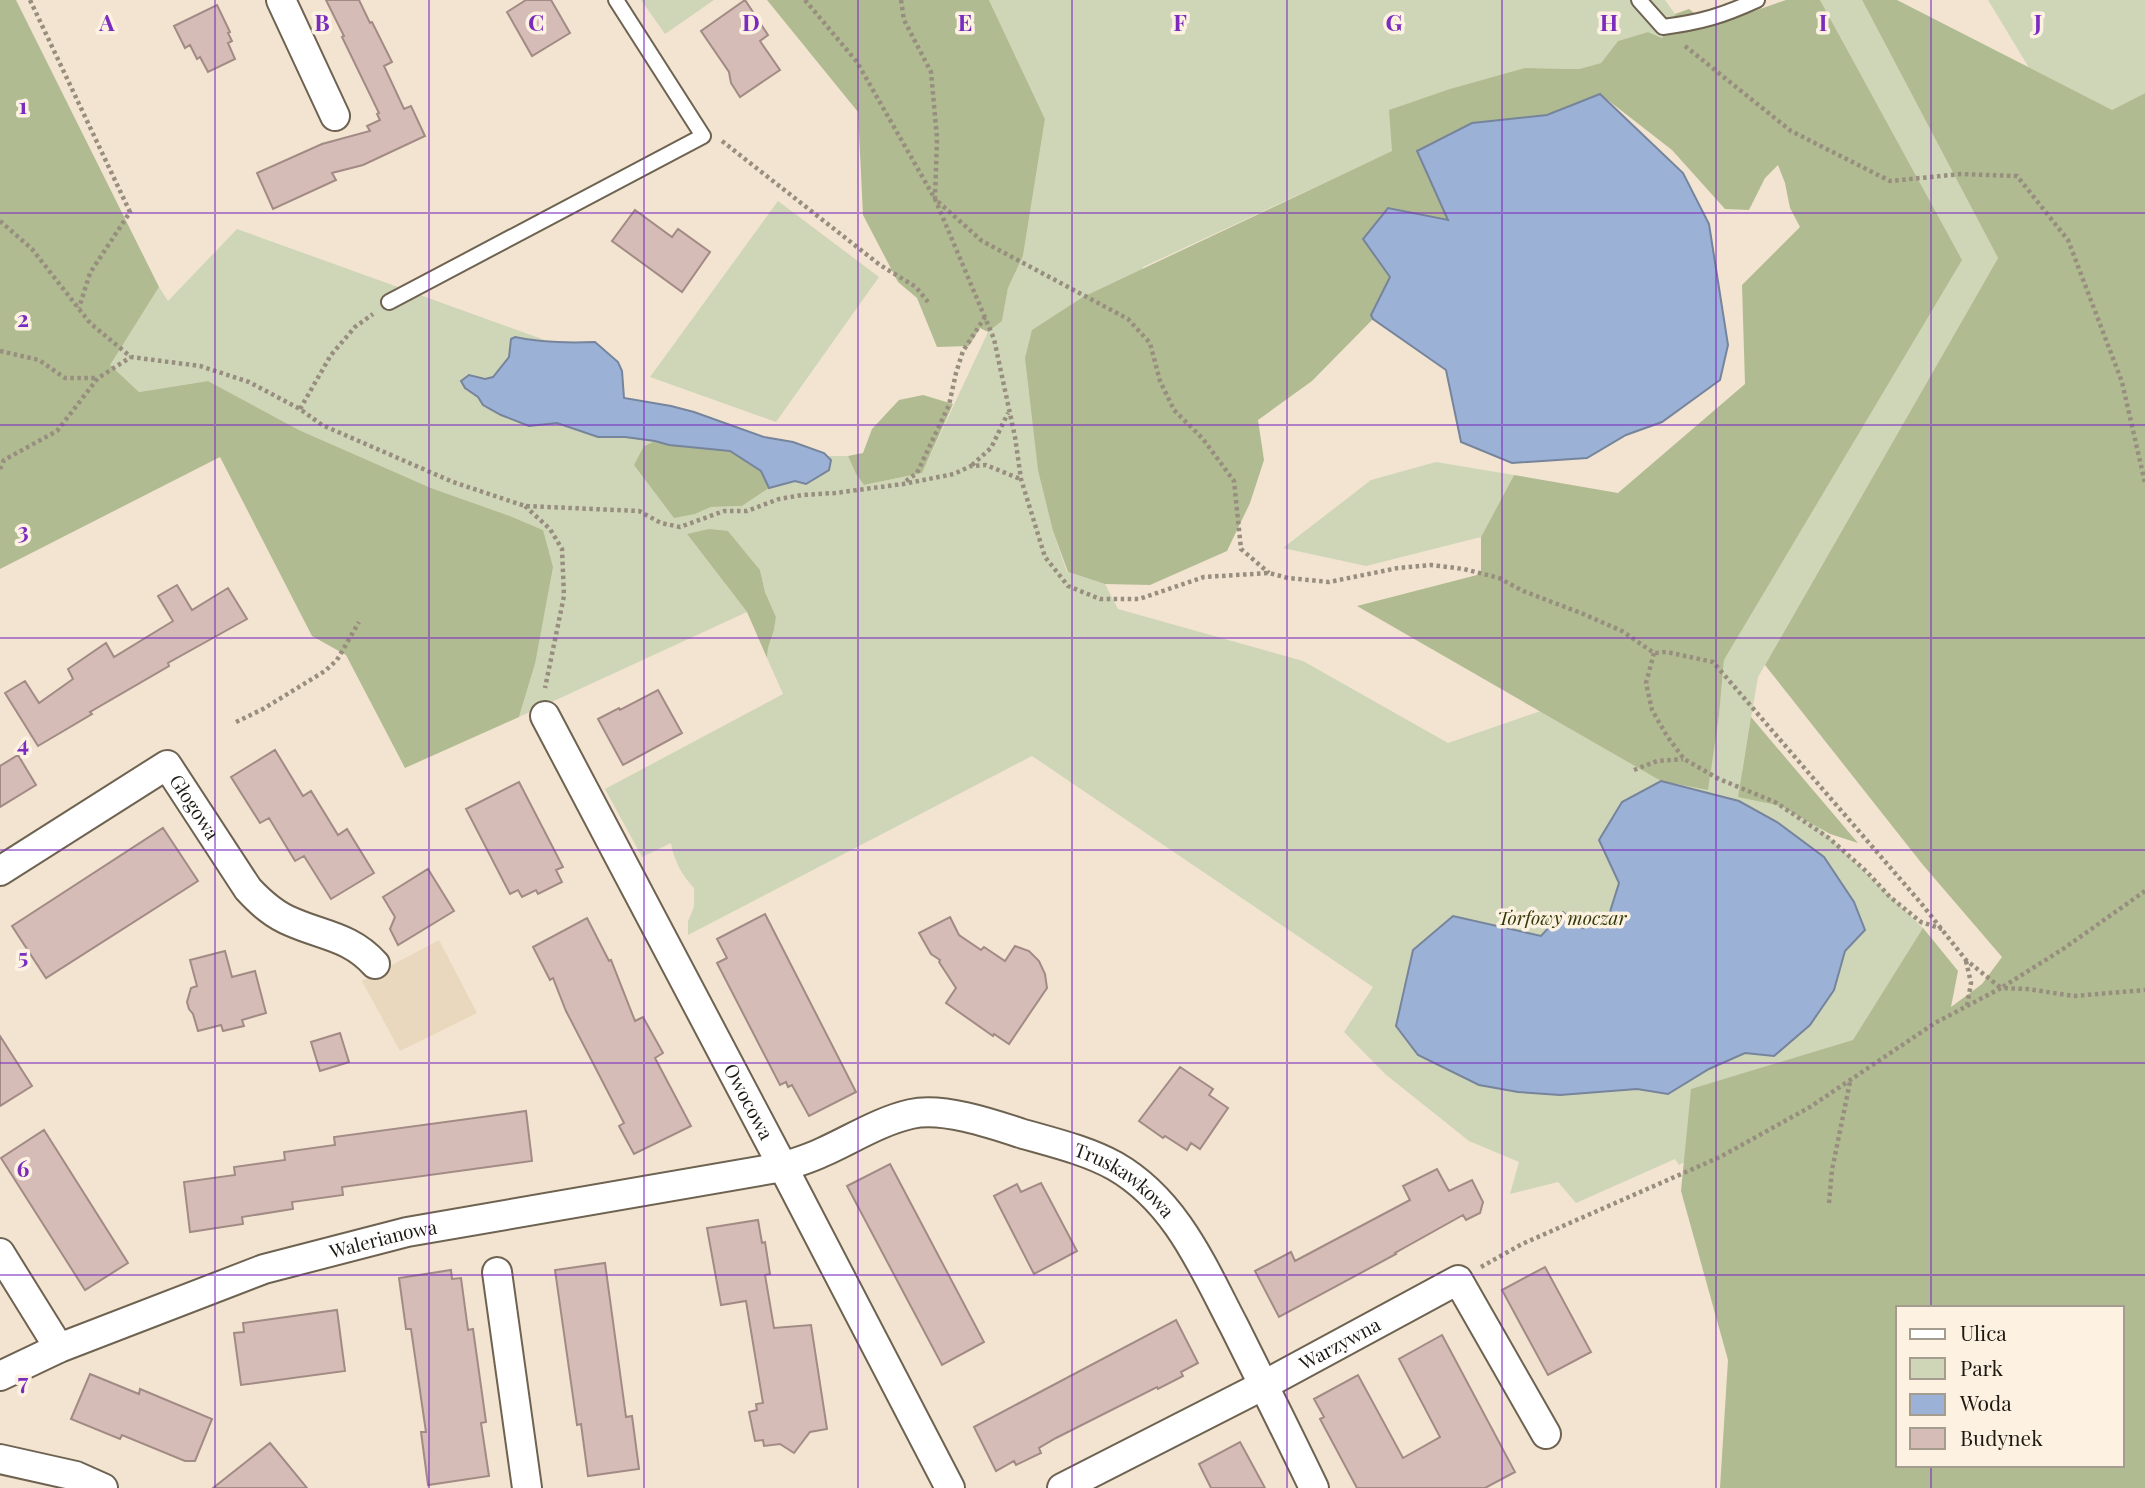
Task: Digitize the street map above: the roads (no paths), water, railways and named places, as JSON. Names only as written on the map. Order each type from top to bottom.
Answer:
[{"type":"street","points":[[281,0],[335,116]]},
{"type":"street","name":"Owocowa","points":[[545,716],[950,1488]]},
{"type":"street","name":"Głogowa","points":[[0,871],[167,765],[248,889],[260,902],[290,922],[335,937],[362,950],[375,964]]},
{"type":"street","name":"Truskawkowa","points":[[783,1167],[821,1153],[884,1123],[913,1113],[935,1112],[998,1126],[1092,1156],[1115,1167],[1143,1186],[1168,1211],[1189,1240],[1314,1488]]},
{"type":"street","name":"Walerianowa","points":[[0,1376],[59,1348],[264,1269],[421,1230],[783,1167]]},
{"type":"street","points":[[0,1253],[59,1348]]},
{"type":"street","points":[[497,1272],[527,1488]]},
{"type":"street","name":"Warzywna","points":[[1062,1488],[1264,1385],[1458,1280],[1546,1434]]},
{"type":"street","points":[[0,1459],[76,1476],[103,1488]]},
{"type":"lane","points":[[389,302],[703,136],[616,0]]},
{"type":"lane","points":[[1639,0],[1663,27],[1722,16],[1757,0]]},
{"type":"water","points":[[1600,94],[1683,173],[1709,224],[1728,345],[1720,380],[1662,422],[1626,435],[1587,458],[1512,463],[1461,442],[1446,370],[1373,319],[1371,315],[1390,277],[1363,239],[1388,208],[1448,220],[1417,151],[1472,123],[1547,115]]},
{"type":"water","points":[[515,337],[555,342],[595,342],[618,362],[622,371],[624,398],[671,406],[764,437],[793,442],[824,453],[831,460],[829,470],[806,484],[795,481],[769,488],[761,471],[730,451],[669,445],[625,437],[598,437],[557,423],[529,426],[501,415],[483,405],[461,381],[469,375],[485,379],[493,377],[509,357],[511,339]]},
{"type":"water","points":[[1661,781],[1739,801],[1777,822],[1824,857],[1854,902],[1865,930],[1845,951],[1834,990],[1810,1025],[1774,1056],[1745,1053],[1709,1069],[1668,1094],[1637,1089],[1560,1095],[1518,1092],[1479,1085],[1418,1055],[1396,1026],[1413,950],[1453,916],[1541,936],[1563,912],[1583,928],[1608,918],[1619,883],[1599,840],[1622,802]]},
{"type":"park label","name":"Torfowy moczar","points":[[1562,918]]}]
